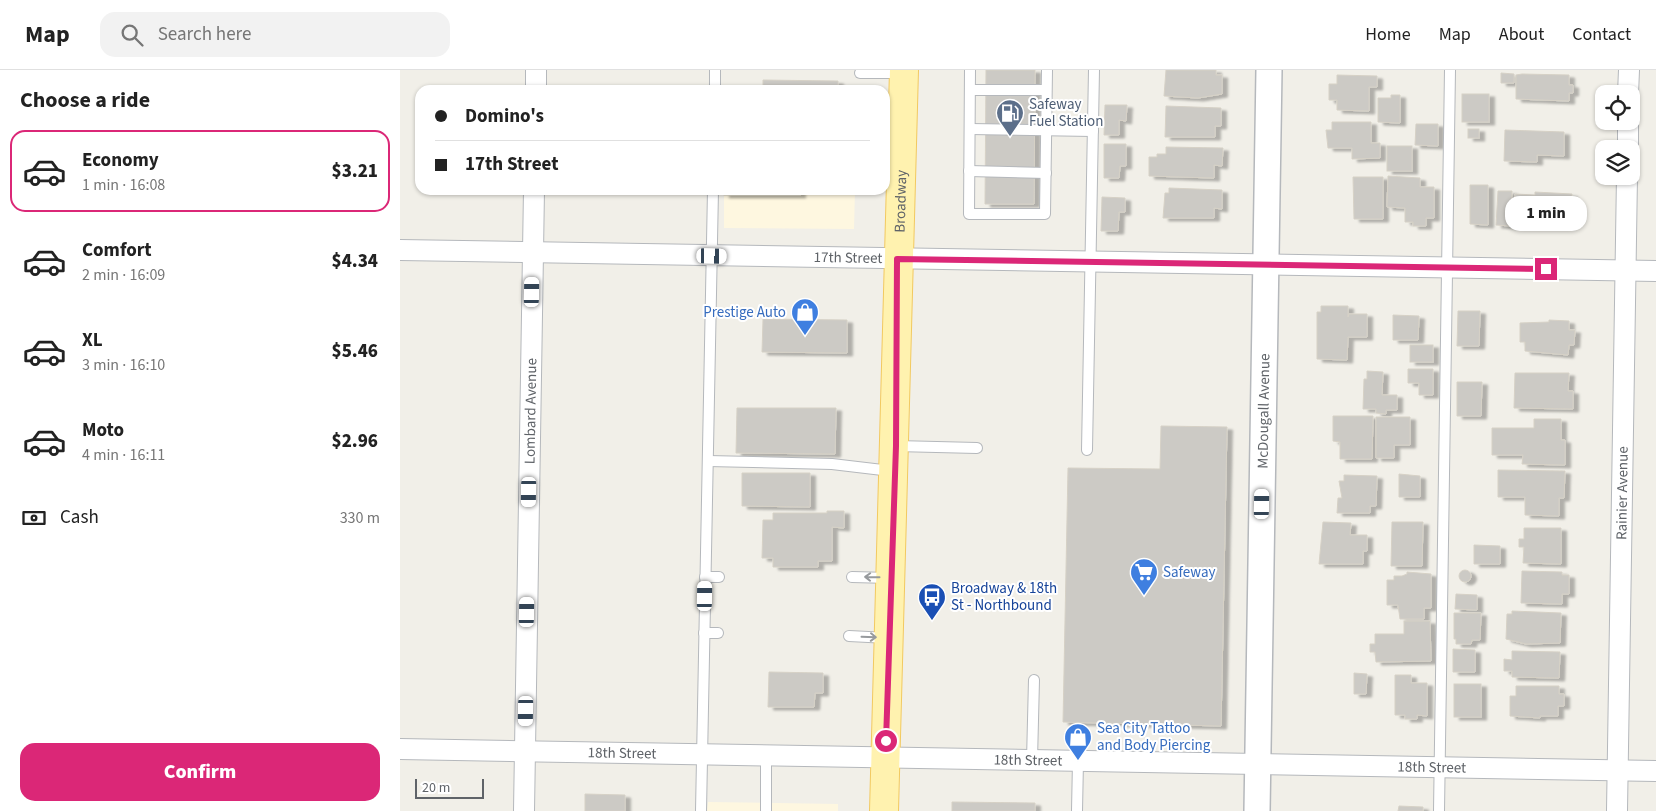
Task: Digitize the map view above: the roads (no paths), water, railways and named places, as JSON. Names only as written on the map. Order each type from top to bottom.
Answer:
[{"type":"main road","name":"Broadway","points":[[884,811],[895,459],[897,259],[904,72]]},
{"type":"street","points":[[536,70],[536,85]]},
{"type":"street","name":"McDougall Avenue","points":[[1257,811],[1269,70]]},
{"type":"street","points":[[1628,85],[1629,70]]},
{"type":"street","name":"Rainier Avenue","points":[[1617,811],[1627,185]]},
{"type":"street","name":"Lombard Avenue","points":[[524,811],[534,195]]},
{"type":"street","name":"17th Street","points":[[400,250],[1656,271]]},
{"type":"street","name":"18th Street","points":[[400,749],[1656,771]]},
{"type":"lane","points":[[715,70],[715,85]]},
{"type":"lane","points":[[970,70],[969,214],[1045,214],[1046,70]]},
{"type":"lane","points":[[1087,450],[1094,70]]},
{"type":"lane","points":[[1439,811],[1450,70]]},
{"type":"lane","points":[[860,73],[904,72]]},
{"type":"lane","points":[[970,90],[1046,90]]},
{"type":"lane","points":[[970,129],[1093,131]]},
{"type":"lane","points":[[969,171],[1046,173]]},
{"type":"lane","points":[[701,811],[713,195]]},
{"type":"lane","points":[[708,461],[832,464],[895,459],[977,448]]},
{"type":"lane","points":[[706,577],[720,577]]},
{"type":"lane","points":[[852,577],[891,578]]},
{"type":"lane","points":[[704,633],[718,633]]},
{"type":"lane","points":[[849,636],[889,638]]},
{"type":"lane","points":[[1032,760],[1034,680]]},
{"type":"lane","points":[[766,756],[766,811]]},
{"type":"lane","points":[[1077,811],[1078,761]]},
{"type":"place","name":"Safeway Fuel Station","points":[[1010,137]]},
{"type":"place","name":"Prestige Auto","points":[[805,336]]},
{"type":"place","name":"Safeway","points":[[1144,596]]},
{"type":"place","name":"Broadway & 18th St - Northbound","points":[[932,621]]},
{"type":"place","name":"Sea City Tattoo and Body Piercing","points":[[1078,761]]}]
